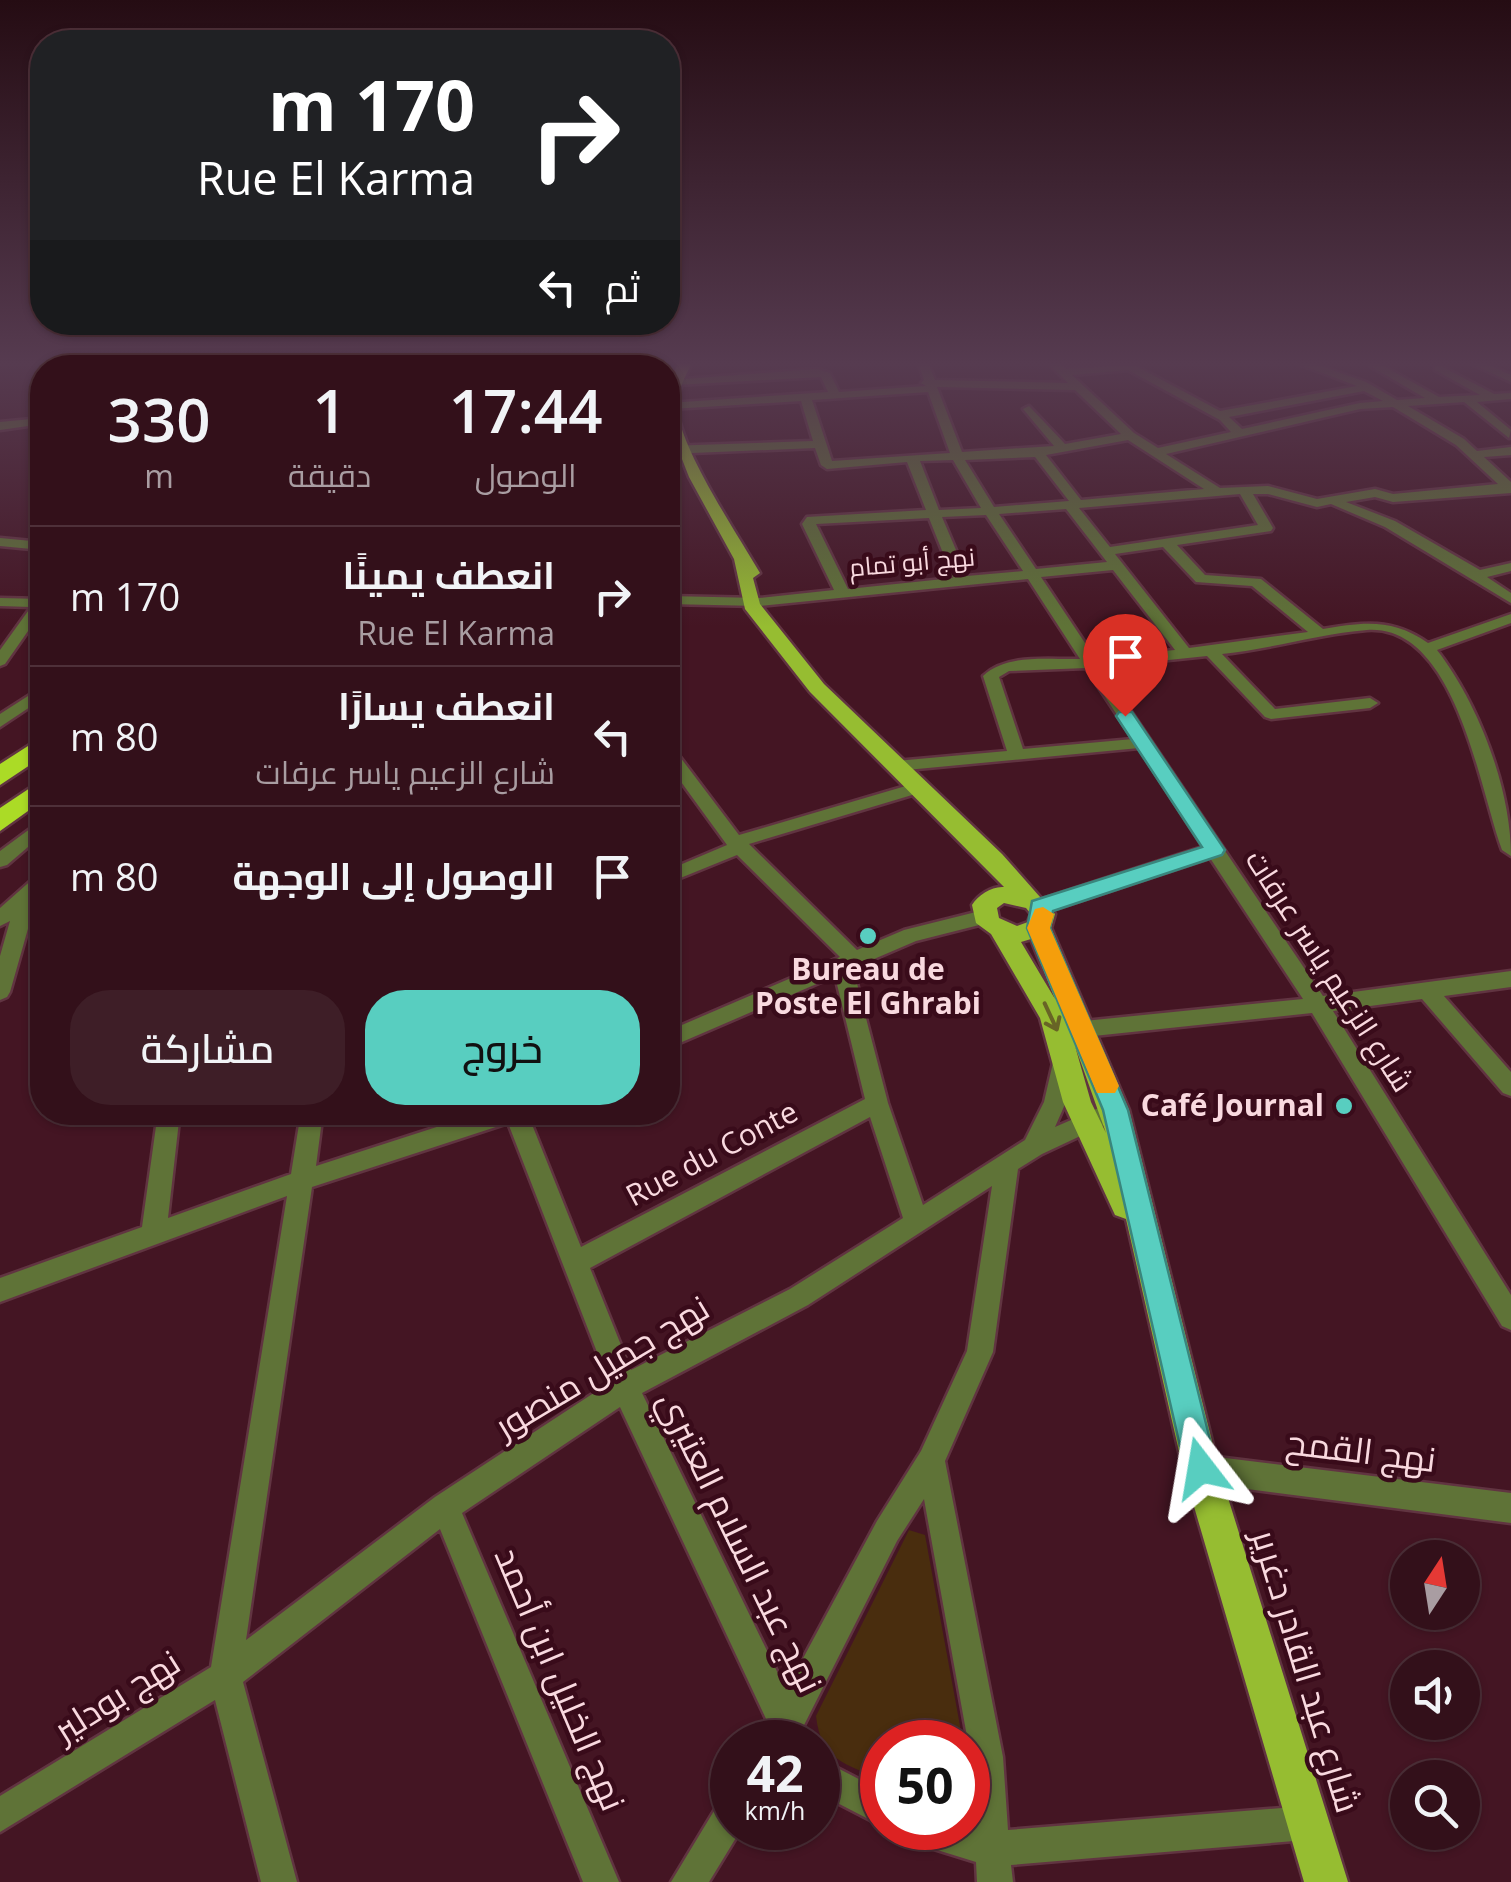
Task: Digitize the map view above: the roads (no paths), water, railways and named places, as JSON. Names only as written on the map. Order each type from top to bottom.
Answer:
[{"type":"highway","points":[[0,778],[30,754]]},
{"type":"highway","points":[[0,822],[30,798]]},
{"type":"main road","points":[[680,454],[742,562],[758,599]]},
{"type":"main road","name":"شارع عبد القادر دغرير","points":[[758,599],[817,688],[978,846],[1035,910],[1116,1110],[1201,1468],[1326,1882]]},
{"type":"main road","name":"شارع عبد القادر دغرير","points":[[978,846],[990,918],[1053,1016],[1087,1123],[1147,1252]]},
{"type":"main road","points":[[1000,894],[1035,910],[1016,935],[990,918],[1000,894]]},
{"type":"street","points":[[820,451],[827,465],[1045,451]]},
{"type":"street","name":"شارع الزعيم ياسر عرفات","points":[[954,451],[990,512],[1318,1005],[1508,1306]]},
{"type":"street","points":[[1158,452],[1163,451]]},
{"type":"street","points":[[1469,451],[1510,488]]},
{"type":"street","points":[[1473,455],[1511,451]]},
{"type":"street","points":[[1038,452],[1186,654]]},
{"type":"street","points":[[1158,452],[1216,492]]},
{"type":"street","points":[[912,458],[960,580]]},
{"type":"street","points":[[842,591],[810,522],[990,512],[1244,490],[1268,490],[1317,503],[1335,503],[1375,492],[1395,498],[1510,488]]},
{"type":"street","points":[[1109,551],[1266,528],[1244,490]]},
{"type":"street","points":[[1335,503],[1390,524],[1511,599]]},
{"type":"street","points":[[0,542],[30,545]]},
{"type":"street","points":[[1168,544],[1201,579],[1256,582],[1318,632]]},
{"type":"street","name":"نهج أبو تمام","points":[[680,600],[758,599],[1119,566]]},
{"type":"street","points":[[1475,574],[1511,567]]},
{"type":"street","points":[[0,602],[30,603]]},
{"type":"street","points":[[1424,649],[1511,618]]},
{"type":"street","points":[[0,661],[30,620]]},
{"type":"street","points":[[1016,753],[992,672],[1005,666],[1186,654],[1318,632],[1388,627],[1401,630],[1424,649],[1465,700],[1496,816],[1511,850]]},
{"type":"street","points":[[1212,651],[1271,714],[1370,704]]},
{"type":"street","points":[[0,722],[30,701]]},
{"type":"street","points":[[896,766],[1142,743]]},
{"type":"street","points":[[680,768],[738,844],[850,965],[877,1104],[916,1220]]},
{"type":"street","points":[[680,871],[738,844],[916,788]]},
{"type":"street","points":[[0,861],[30,836]]},
{"type":"street","points":[[1035,910],[1214,850]]},
{"type":"street","points":[[0,919],[30,893]]},
{"type":"street","points":[[0,992],[30,904]]},
{"type":"street","points":[[680,1035],[850,965],[911,935],[990,918]]},
{"type":"street","points":[[1084,1029],[1318,1005],[1511,979]]},
{"type":"street","points":[[1428,991],[1511,1088]]},
{"type":"street","points":[[1034,1147],[1055,1102],[1063,1056]]},
{"type":"street","name":"Rue du Conte","points":[[577,1262],[877,1104]]},
{"type":"street","name":"نهج جميل منصور","points":[[225,1676],[445,1507],[625,1388],[799,1297],[1034,1147],[1116,1110]]},
{"type":"street","points":[[154,1232],[167,1125]]},
{"type":"street","points":[[279,1882],[225,1676],[310,1125]]},
{"type":"street","points":[[0,1290],[299,1181],[473,1125]]},
{"type":"street","name":"نهج عبد السلام العتيري","points":[[519,1125],[625,1388],[775,1720]]},
{"type":"street","points":[[788,1720],[887,1531],[931,1461],[980,1352],[1007,1164]]},
{"type":"street","points":[[931,1461],[986,1757],[993,1865]]},
{"type":"street","name":"نهج القمح","points":[[1201,1468],[1511,1508]]},
{"type":"street","name":"نهج الخليل ابن أحمد","points":[[445,1507],[600,1882]]},
{"type":"street","name":"نهج بودلير","points":[[0,1815],[225,1676]]},
{"type":"street","points":[[962,1850],[993,1865],[1306,1824]]},
{"type":"street","points":[[689,1882],[710,1848]]},
{"type":"place","name":"Bureau de Poste El Ghrabi","points":[[868,936]]},
{"type":"place","name":"Café Journal","points":[[1344,1106]]}]
